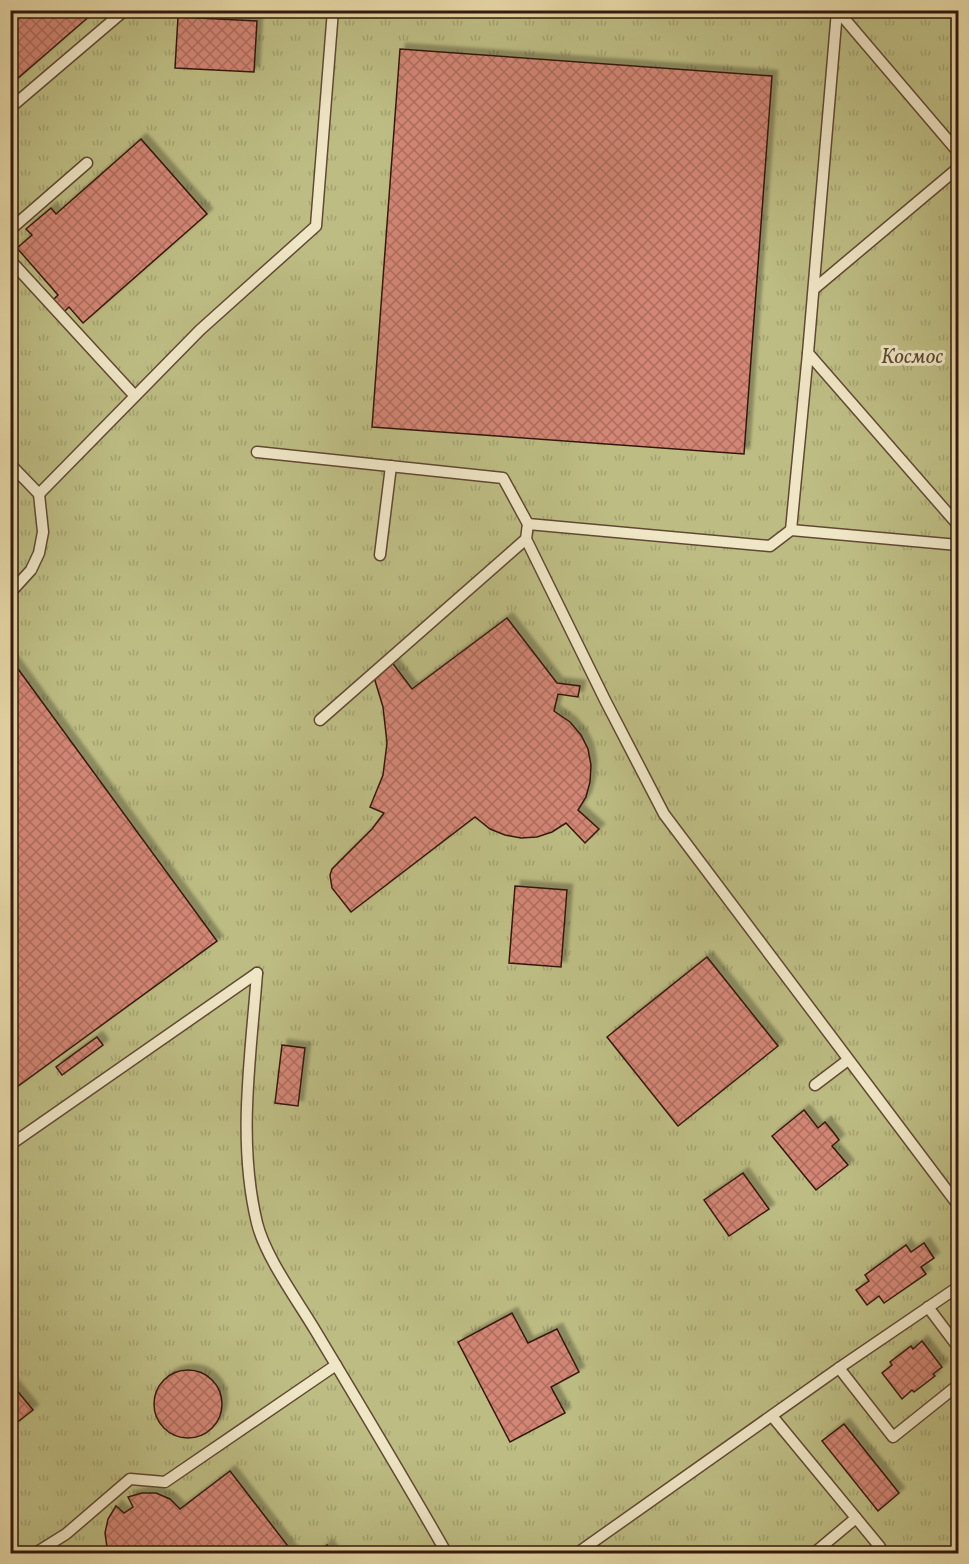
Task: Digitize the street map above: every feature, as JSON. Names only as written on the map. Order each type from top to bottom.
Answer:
[{"type":"lane","points":[[10,108],[125,10]]},
{"type":"lane","points":[[39,494],[200,330],[316,226],[333,10]]},
{"type":"lane","points":[[837,11],[958,152]]},
{"type":"lane","points":[[791,530],[837,11]]},
{"type":"lane","points":[[10,230],[87,163]]},
{"type":"lane","points":[[814,289],[958,168]]},
{"type":"lane","points":[[10,260],[134,395]]},
{"type":"lane","points":[[808,353],[958,525]]},
{"type":"lane","points":[[257,452],[503,478],[528,524],[526,539],[664,814],[958,1205]]},
{"type":"lane","points":[[10,464],[39,494],[44,532],[39,553],[31,570],[10,593]]},
{"type":"lane","points":[[380,555],[391,466]]},
{"type":"lane","points":[[528,524],[770,546],[791,530],[958,545]]},
{"type":"lane","points":[[320,720],[526,539]]},
{"type":"lane","points":[[10,1144],[257,973],[247,1126],[249,1175],[257,1225],[277,1267],[387,1448],[447,1554]]},
{"type":"lane","points":[[815,1085],[848,1060]]},
{"type":"lane","points":[[576,1554],[958,1287]]},
{"type":"lane","points":[[928,1307],[958,1347]]},
{"type":"lane","points":[[34,1554],[66,1534],[130,1479],[165,1482],[336,1365]]},
{"type":"lane","points":[[839,1368],[892,1437],[958,1384]]},
{"type":"lane","points":[[772,1416],[880,1547]]},
{"type":"lane","points":[[813,1554],[856,1518]]},
{"type":"green space","name":"Космос","points":[[11,11],[958,11],[958,1553],[11,1553]]},
{"type":"building","points":[[10,10],[101,10],[94,17],[92,14],[10,85]]},
{"type":"building","points":[[178,17],[257,21],[254,72],[175,68]]},
{"type":"building","points":[[400,49],[772,76],[744,454],[372,427]]},
{"type":"building","points":[[141,139],[207,214],[83,323],[69,307],[64,312],[53,300],[58,295],[17,248],[32,235],[26,229],[51,208],[56,214]]},
{"type":"building","points":[[507,618],[557,683],[580,686],[578,697],[558,694],[554,711],[570,722],[581,735],[588,749],[591,765],[590,782],[586,797],[578,810],[599,829],[585,843],[566,823],[552,832],[537,837],[521,838],[490,829],[475,817],[351,912],[332,888],[330,875],[332,869],[372,829],[384,813],[370,807],[383,775],[387,743],[383,707],[373,674],[391,661],[412,689]]},
{"type":"building","points":[[10,658],[217,941],[10,1092]]},
{"type":"building","points":[[515,886],[567,890],[561,967],[509,963]]},
{"type":"building","points":[[707,957],[778,1046],[678,1126],[607,1037]]},
{"type":"building","points":[[97,1037],[103,1045],[62,1075],[56,1067]]},
{"type":"building","points":[[282,1045],[305,1048],[298,1106],[275,1103]]},
{"type":"building","points":[[804,1110],[818,1128],[825,1122],[834,1133],[839,1140],[832,1146],[848,1165],[816,1190],[772,1136]]},
{"type":"building","points":[[743,1173],[769,1209],[729,1236],[704,1200]]},
{"type":"building","points":[[924,1243],[934,1258],[921,1267],[926,1274],[884,1303],[879,1296],[867,1305],[856,1290],[869,1281],[865,1275],[906,1245],[911,1252]]},
{"type":"building","points":[[512,1313],[528,1343],[557,1329],[579,1372],[551,1387],[565,1413],[510,1442],[458,1342]]},
{"type":"building","points":[[922,1341],[942,1367],[933,1374],[935,1376],[902,1399],[882,1373],[892,1365],[890,1362],[911,1346],[913,1349]]},
{"type":"building","points":[[188,1370],[201,1372],[212,1380],[220,1391],[222,1404],[220,1417],[212,1428],[201,1436],[188,1438],[175,1436],[164,1428],[156,1417],[154,1404],[156,1391],[164,1380],[175,1372]]},
{"type":"building","points":[[10,1382],[33,1410],[10,1428]]},
{"type":"building","points":[[844,1424],[899,1493],[878,1511],[822,1441]]},
{"type":"building","points":[[230,1471],[294,1554],[110,1554],[105,1533],[108,1519],[116,1506],[124,1513],[133,1507],[128,1497],[142,1493],[156,1493],[170,1499],[180,1509]]},
{"type":"building","points":[[327,1545],[334,1554],[317,1554]]}]
